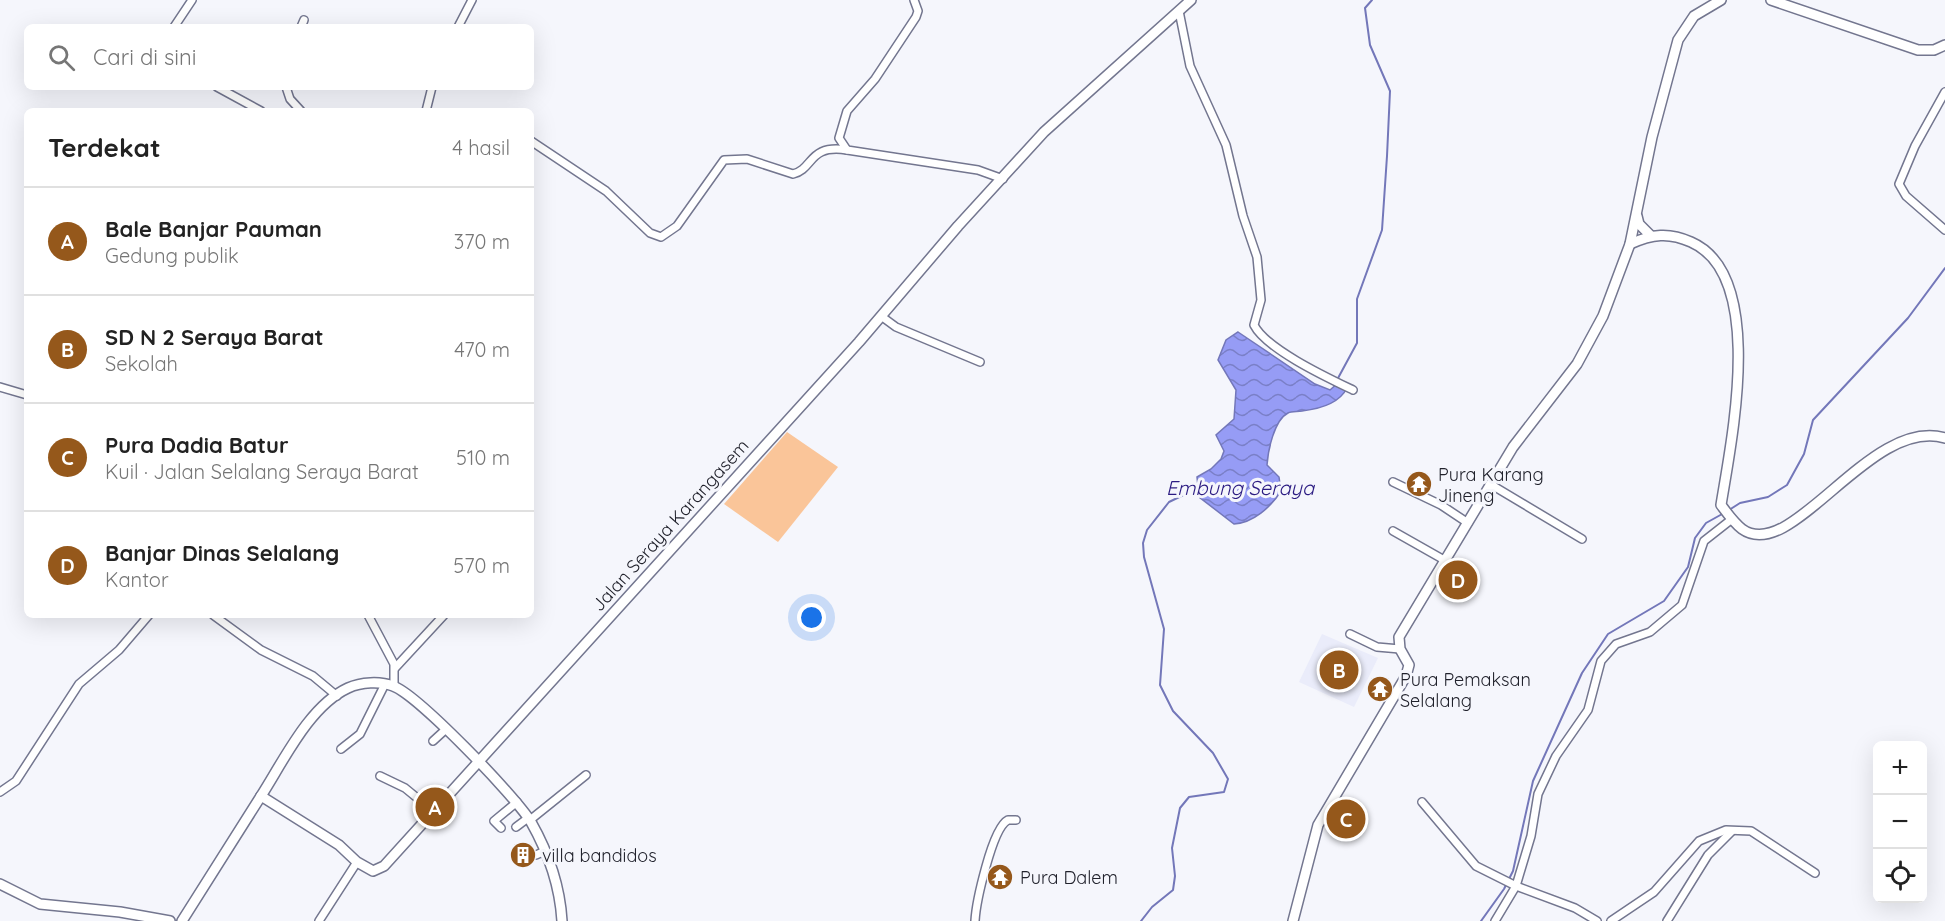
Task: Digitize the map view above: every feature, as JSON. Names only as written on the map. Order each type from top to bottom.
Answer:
[{"type":"street","points":[[176,24],[192,0]]},
{"type":"street","points":[[460,24],[472,0]]},
{"type":"street","points":[[847,150],[839,138],[842,120],[875,79],[916,17],[918,11],[914,0]]},
{"type":"street","name":"Jalan Seraya Karangasem","points":[[357,862],[367,869],[379,870],[479,763],[1059,116],[1126,61],[1191,0]]},
{"type":"street","points":[[1293,921],[1318,825],[1406,676],[1409,665],[1400,649],[1399,637],[1513,447],[1587,348],[1620,275],[1630,244],[1652,137],[1681,33],[1694,16],[1721,0]]},
{"type":"street","points":[[1772,0],[1918,51],[1934,50],[1945,45]]},
{"type":"street","points":[[1179,11],[1190,66],[1226,145],[1243,216],[1257,257],[1261,300],[1254,325],[1258,332],[1273,345],[1353,390]]},
{"type":"street","points":[[222,90],[256,108]]},
{"type":"street","points":[[287,90],[290,99],[298,108]]},
{"type":"street","points":[[427,108],[431,90]]},
{"type":"street","points":[[1945,92],[1915,146],[1899,184],[1906,196],[1945,230]]},
{"type":"street","points":[[534,143],[606,191],[650,232],[662,237],[677,226],[724,160],[747,159],[793,174],[800,172],[810,159],[824,150],[847,150],[972,169],[1003,179]]},
{"type":"street","points":[[1637,216],[1639,224],[1652,236]]},
{"type":"street","points":[[1630,244],[1652,236],[1668,234],[1703,249],[1717,262],[1731,292],[1736,324],[1737,400],[1721,505],[1743,530],[1762,535],[1784,529],[1891,445],[1917,435],[1945,438]]},
{"type":"street","points":[[881,316],[896,327],[980,362]]},
{"type":"street","points":[[0,387],[24,394]]},
{"type":"street","points":[[1393,482],[1441,505],[1468,523]]},
{"type":"street","points":[[1491,484],[1582,539]]},
{"type":"street","points":[[1495,921],[1516,886],[1532,836],[1538,794],[1556,756],[1588,710],[1601,661],[1616,644],[1650,632],[1682,605],[1704,541],[1731,518]]},
{"type":"street","points":[[1393,531],[1446,561]]},
{"type":"street","points":[[0,792],[16,781],[79,684],[119,650],[146,618]]},
{"type":"street","points":[[217,618],[261,650],[313,676],[337,696]]},
{"type":"street","points":[[370,618],[395,669]]},
{"type":"street","points":[[341,748],[360,734],[389,685],[395,669],[441,618]]},
{"type":"street","points":[[1350,634],[1377,647],[1400,649]]},
{"type":"street","points":[[182,921],[308,722],[348,688],[362,684],[389,685],[414,698],[517,802],[529,819],[541,853],[554,874],[562,921]]},
{"type":"street","points":[[433,741],[446,729]]},
{"type":"street","points":[[516,827],[586,775]]},
{"type":"street","points":[[380,776],[411,792],[433,811]]},
{"type":"street","points":[[261,796],[339,845],[357,862],[319,921]]},
{"type":"street","points":[[501,828],[495,820],[517,802]]},
{"type":"street","points":[[1422,802],[1476,866],[1516,886],[1575,908],[1597,921]]},
{"type":"street","points":[[975,921],[981,886],[1000,828],[1008,820],[1016,820]]},
{"type":"street","points":[[1667,921],[1710,853],[1720,845],[1725,836],[1737,828]]},
{"type":"street","points":[[1611,921],[1654,892],[1699,841],[1737,828],[1751,831],[1815,873]]},
{"type":"street","points":[[0,884],[46,905],[120,912],[170,921]]},
{"type":"shaded area","points":[[787,432],[838,467],[778,542],[724,504]]},
{"type":"shaded area","points":[[1322,634],[1378,658],[1354,707],[1299,682]]},
{"type":"water","name":"Embung Seraya","points":[[1238,332],[1315,384],[1330,390],[1338,383],[1347,388],[1339,398],[1328,405],[1290,412],[1283,417],[1275,429],[1267,465],[1279,477],[1281,491],[1261,513],[1248,521],[1234,524],[1199,497],[1197,477],[1211,469],[1221,459],[1224,451],[1216,435],[1234,419],[1236,390],[1218,360],[1226,340]]},
{"type":"waterway","points":[[1337,380],[1357,343],[1357,299],[1382,230],[1390,91],[1370,45],[1365,8],[1372,0]]},
{"type":"waterway","points":[[1729,510],[1740,503],[1768,497],[1787,485],[1804,454],[1813,420],[1908,318],[1945,268]]},
{"type":"waterway","points":[[1141,921],[1152,907],[1173,890],[1175,876],[1172,848],[1180,808],[1189,797],[1224,792],[1228,779],[1213,753],[1173,711],[1160,685],[1164,629],[1144,557],[1143,543],[1147,530],[1169,502],[1198,488]]},
{"type":"waterway","points":[[1481,921],[1504,889],[1513,871],[1533,781],[1582,673],[1608,634],[1664,601],[1688,567],[1695,538],[1706,523],[1724,513]]},
{"type":"place","name":"Pura Karang Jineng","points":[[1419,484]]},
{"type":"place","name":"Banjar Dinas Selalang","points":[[1458,580]]},
{"type":"place","name":"SD N 2 Seraya Barat","points":[[1339,670]]},
{"type":"place","name":"Pura Pemaksan Selalang","points":[[1380,689]]},
{"type":"place","name":"Bale Banjar Pauman","points":[[435,807]]},
{"type":"place","name":"Pura Dadia Batur","points":[[1346,819]]},
{"type":"place","name":"villa bandidos","points":[[523,855]]},
{"type":"place","name":"Pura Dalem","points":[[1000,877]]}]
